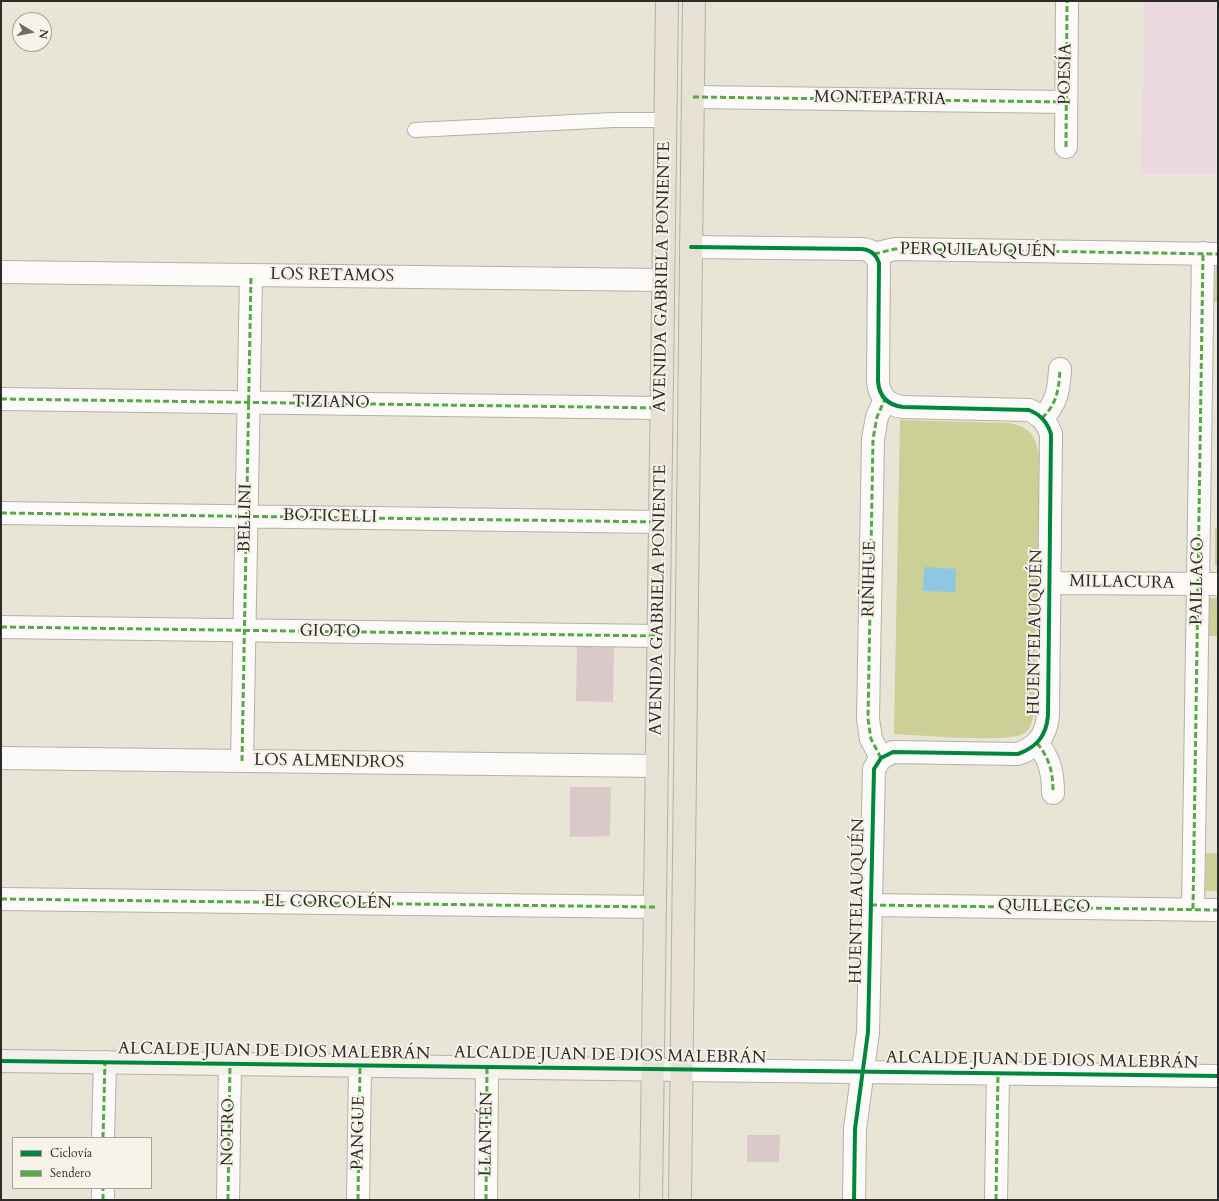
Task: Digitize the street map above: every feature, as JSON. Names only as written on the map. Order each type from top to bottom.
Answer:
[{"type":"main road","name":"AVENIDA GABRIELA PONIENTE","points":[[651,1200],[667,1]]},
{"type":"main road","name":"AVENIDA GABRIELA PONIENTE","points":[[680,1200],[694,1]]},
{"type":"street","name":"POESÍA","points":[[1066,147],[1067,1]]},
{"type":"street","name":"MONTEPATRIA","points":[[693,97],[1066,102]]},
{"type":"street","name":"PERQUILAUQUÉN","points":[[691,247],[865,249],[874,254],[895,249],[1211,254]]},
{"type":"street","points":[[874,254],[879,263],[878,381],[881,394],[890,404],[903,407],[1022,409],[1036,413],[1042,418],[1052,408],[1058,395],[1060,369]]},
{"type":"street","name":"PAILLACO","points":[[1193,909],[1208,584],[1211,254]]},
{"type":"street","name":"LOS RETAMOS","points":[[1,272],[663,280]]},
{"type":"street","name":"BELLINI","points":[[242,761],[251,275]]},
{"type":"street","name":"TIZIANO","points":[[1,398],[661,408]]},
{"type":"street","name":"RIÑIHUE","points":[[881,758],[871,739],[868,719],[873,439],[877,417],[885,399]]},
{"type":"street","name":"HUENTELAUQUÉN","points":[[854,1200],[855,1129],[868,1032],[874,769],[881,758],[894,752],[1018,754],[1028,750],[1037,743],[1047,726],[1052,444],[1048,425],[1042,418]]},
{"type":"street","name":"BOTICELLI","points":[[1,513],[660,522]]},
{"type":"street","name":"MILLACURA","points":[[1050,582],[1208,584]]},
{"type":"street","name":"GIOTO","points":[[1,627],[658,636]]},
{"type":"street","points":[[1037,743],[1044,751],[1052,769],[1053,793]]},
{"type":"street","name":"LOS ALMENDROS","points":[[1,758],[656,766]]},
{"type":"street","name":"EL CORCOLÉN","points":[[1,899],[655,908]]},
{"type":"street","name":"QUILLECO","points":[[871,905],[1218,910]]},
{"type":"street","name":"ALCALDE JUAN DE DIOS MALEBRÁN","points":[[1,1061],[1218,1076]]},
{"type":"street","points":[[104,1062],[104,1137]]},
{"type":"street","name":"NOTRO","points":[[228,1200],[230,1064]]},
{"type":"street","name":"PANGUE","points":[[358,1200],[360,1066]]},
{"type":"street","name":"LLANTÉN","points":[[486,1200],[487,1068]]},
{"type":"street","points":[[996,1200],[998,1074]]},
{"type":"street","points":[[103,1189],[103,1200]]},
{"type":"lane","points":[[415,130],[614,120],[665,120]]},
{"type":"shaded area","points":[[1145,1],[1218,1],[1218,174],[1141,174]]},
{"type":"green space","points":[[1216,264],[1218,264],[1218,302],[1214,302]]},
{"type":"green space","points":[[900,420],[1008,423],[1024,428],[1033,436],[1040,464],[1034,713],[1032,722],[1023,734],[1014,737],[981,738],[894,734]]},
{"type":"green space","points":[[1215,528],[1218,528],[1218,566],[1215,566]]},
{"type":"green space","points":[[1209,598],[1218,598],[1218,636],[1208,636]]},
{"type":"green space","points":[[1206,853],[1218,854],[1218,891],[1205,891]]},
{"type":"water","points":[[924,567],[956,569],[955,592],[923,591]]},
{"type":"building","points":[[577,646],[614,647],[613,702],[576,701]]},
{"type":"building","points":[[570,787],[611,787],[610,836],[570,837]]},
{"type":"building","points":[[747,1135],[780,1135],[779,1162],[747,1162]]},
{"type":"marked path","points":[[1066,147],[1067,1]]},
{"type":"marked path","points":[[693,97],[1066,102]]},
{"type":"marked path","points":[[874,254],[895,249],[1218,254]]},
{"type":"marked path","points":[[1193,909],[1203,253]]},
{"type":"marked path","points":[[242,761],[251,275]]},
{"type":"marked path","points":[[1042,418],[1054,402],[1059,383],[1060,369]]},
{"type":"marked path","points":[[1,399],[661,408]]},
{"type":"marked path","points":[[881,758],[871,739],[868,719],[873,439],[877,417],[885,399]]},
{"type":"marked path","points":[[1,513],[660,522]]},
{"type":"marked path","points":[[1,627],[658,636]]},
{"type":"marked path","points":[[1037,743],[1050,766],[1053,793]]},
{"type":"marked path","points":[[1,899],[655,907]]},
{"type":"marked path","points":[[871,905],[1218,910]]},
{"type":"marked path","points":[[103,1137],[105,1062]]},
{"type":"marked path","points":[[228,1200],[230,1064]]},
{"type":"marked path","points":[[358,1200],[360,1066]]},
{"type":"marked path","points":[[486,1200],[487,1068]]},
{"type":"marked path","points":[[996,1200],[998,1073]]},
{"type":"marked path","points":[[103,1189],[103,1200]]},
{"type":"cycle path","points":[[691,247],[864,249],[870,251],[879,263],[878,381],[880,391],[885,399],[892,404],[903,407],[1029,410],[1043,419],[1051,434],[1048,716],[1043,735],[1030,748],[1018,754],[893,752],[881,758],[874,769],[868,1032],[855,1129],[854,1200]]},
{"type":"cycle path","points":[[1,1061],[1218,1076]]}]
